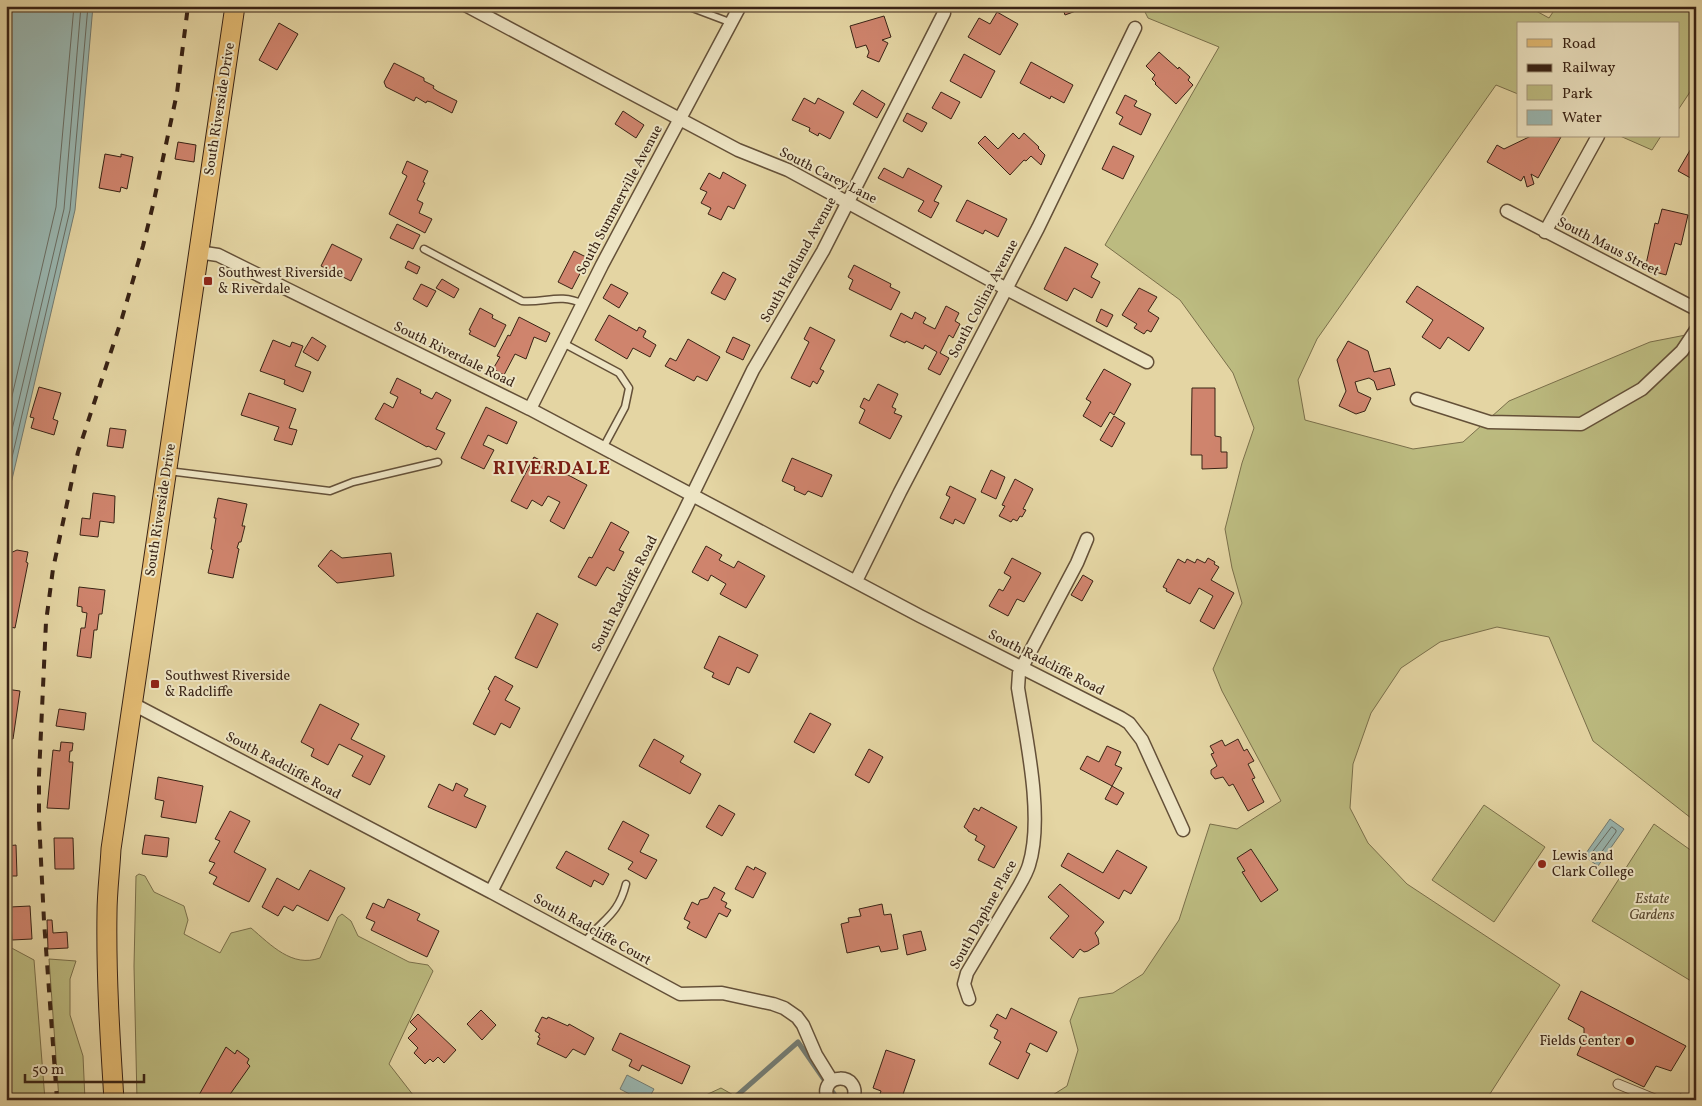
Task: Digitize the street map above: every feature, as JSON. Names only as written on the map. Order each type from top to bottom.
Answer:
[{"type":"main road","name":"South Riverside Drive","points":[[114,1100],[108,1015],[107,911],[111,848],[235,6]]},
{"type":"street","name":"South Carey Lane","points":[[468,6],[738,150],[788,170],[1006,289],[1147,362]]},
{"type":"street","name":"South Summerville Avenue","points":[[530,410],[582,304],[740,6]]},
{"type":"street","name":"South Hedlund Avenue","points":[[692,495],[753,370],[811,274],[944,13]]},
{"type":"street","name":"South Collina Avenue","points":[[856,582],[1038,228],[1134,28]]},
{"type":"street","points":[[1545,232],[1597,138]]},
{"type":"street","name":"South Maus Street","points":[[1506,211],[1696,309]]},
{"type":"street","name":"South Riverdale Road","points":[[198,252],[218,255],[530,410],[692,495]]},
{"type":"street","points":[[1418,399],[1489,422],[1581,424],[1642,389],[1682,351],[1696,330]]},
{"type":"street","name":"South Radcliffe Road","points":[[132,704],[491,892],[692,495],[1129,723],[1142,740],[1182,830]]},
{"type":"street","name":"South Daphne Place","points":[[969,999],[964,984],[967,973],[1026,872],[1032,849],[1034,801],[1018,679],[1022,667],[1077,563],[1087,538]]},
{"type":"street","name":"South Radcliffe Court","points":[[491,892],[680,994],[722,993],[784,1008],[797,1017],[803,1025],[816,1055],[832,1080]]},
{"type":"street","points":[[828,1100],[826,1090],[832,1080],[840,1078],[849,1081],[854,1089],[853,1100]]},
{"type":"street","points":[[1618,1084],[1657,1100]]},
{"type":"lane","points":[[688,6],[732,23]]},
{"type":"lane","points":[[424,249],[522,301],[532,302],[566,298],[582,304]]},
{"type":"lane","points":[[563,343],[619,373],[629,388],[625,406],[603,448]]},
{"type":"lane","points":[[167,471],[330,491],[354,482],[438,462]]},
{"type":"lane","points":[[584,943],[592,932],[614,912],[623,898],[626,884]]},
{"type":"green space","points":[[1142,6],[1527,6],[1549,18],[1557,6],[1696,6],[1696,83],[1680,107],[1680,22],[1517,22],[1517,94],[1496,85],[1317,339],[1298,380],[1305,420],[1413,449],[1463,442],[1509,401],[1650,342],[1696,333],[1696,822],[1593,741],[1549,637],[1497,627],[1440,642],[1401,668],[1371,713],[1353,764],[1350,808],[1368,843],[1407,884],[1560,985],[1486,1100],[1042,1100],[1067,1086],[1078,1050],[1070,1021],[1079,998],[1113,993],[1143,974],[1179,920],[1210,824],[1237,829],[1281,801],[1222,691],[1213,669],[1242,603],[1232,568],[1225,529],[1242,463],[1254,428],[1233,373],[1180,300],[1105,245],[1219,47],[1148,18]]},
{"type":"green space","points":[[1625,138],[1660,138],[1652,150]]},
{"type":"green space","points":[[1484,805],[1545,847],[1494,922],[1432,880]]},
{"type":"green space","name":"Estate Gardens","points":[[1654,824],[1696,854],[1696,984],[1592,921]]},
{"type":"green space","points":[[139,874],[145,876],[154,892],[184,906],[188,920],[184,934],[220,953],[231,933],[251,928],[274,948],[291,957],[300,960],[320,958],[338,917],[342,914],[351,921],[358,936],[409,962],[428,965],[433,971],[389,1064],[417,1100],[137,1100],[134,966],[136,876]]},
{"type":"green space","points":[[6,945],[34,960],[45,1100],[6,1100]]},
{"type":"green space","points":[[49,959],[76,961],[70,979],[70,1015],[83,1056],[85,1100],[59,1100]]},
{"type":"green space","points":[[721,1088],[742,1100],[695,1100]]},
{"type":"water","points":[[6,6],[93,6],[75,210],[6,505]]},
{"type":"water","points":[[1610,819],[1624,829],[1598,866],[1584,856]]},
{"type":"water","points":[[627,1075],[654,1089],[648,1100],[641,1100],[620,1089]]},
{"type":"building","points":[[1062,6],[1083,6],[1084,8],[1065,15]]},
{"type":"building","points":[[997,12],[1018,24],[1000,55],[968,37],[979,18],[990,24]]},
{"type":"building","points":[[884,16],[891,37],[882,40],[888,43],[879,62],[867,57],[869,52],[866,45],[856,48],[850,26]]},
{"type":"building","points":[[279,23],[298,34],[277,70],[259,60]]},
{"type":"building","points":[[1159,52],[1190,77],[1188,80],[1193,85],[1176,104],[1155,84],[1152,79],[1155,75],[1146,66]]},
{"type":"building","points":[[964,54],[995,71],[981,98],[950,81]]},
{"type":"building","points":[[1031,62],[1073,85],[1064,103],[1051,96],[1050,99],[1020,83]]},
{"type":"building","points":[[394,63],[424,78],[424,81],[434,86],[433,88],[437,91],[457,101],[452,113],[431,102],[427,101],[426,103],[416,97],[414,101],[386,87],[384,82]]},
{"type":"building","points":[[862,90],[885,104],[877,118],[853,104]]},
{"type":"building","points":[[941,92],[960,102],[951,119],[932,108]]},
{"type":"building","points":[[1125,95],[1137,101],[1134,106],[1151,114],[1141,135],[1119,124],[1123,117],[1116,113]]},
{"type":"building","points":[[804,98],[815,104],[818,98],[844,112],[830,139],[819,133],[818,136],[809,131],[810,128],[792,120]]},
{"type":"building","points":[[623,111],[644,125],[636,138],[615,124]]},
{"type":"building","points":[[907,113],[927,123],[922,132],[903,121]]},
{"type":"building","points":[[1013,133],[1019,139],[1024,133],[1039,147],[1045,155],[1041,165],[1031,156],[1026,161],[1024,160],[1010,175],[978,143],[985,136],[998,149]]},
{"type":"building","points":[[1527,138],[1560,138],[1538,178],[1531,174],[1534,184],[1527,187],[1524,176],[1521,181],[1487,162],[1497,145],[1504,149]]},
{"type":"building","points":[[1696,140],[1696,181],[1678,171]]},
{"type":"building","points":[[178,142],[196,145],[194,162],[175,159]]},
{"type":"building","points":[[1113,146],[1134,156],[1123,179],[1102,169]]},
{"type":"building","points":[[105,154],[121,157],[121,154],[133,157],[127,189],[121,187],[120,192],[99,188]]},
{"type":"building","points":[[407,161],[428,171],[417,200],[423,203],[419,213],[432,219],[425,233],[389,214],[407,176],[402,173]]},
{"type":"building","points":[[884,168],[903,178],[908,168],[942,186],[934,201],[939,203],[931,218],[918,211],[924,201],[878,178]]},
{"type":"building","points":[[723,172],[746,185],[734,209],[728,206],[721,220],[708,214],[711,208],[701,203],[707,192],[700,189],[709,173],[720,179]]},
{"type":"building","points":[[967,200],[1007,219],[998,237],[985,230],[983,234],[956,221]]},
{"type":"building","points":[[1662,209],[1688,215],[1681,245],[1675,243],[1666,275],[1645,269],[1655,223],[1658,224]]},
{"type":"building","points":[[397,224],[420,235],[413,249],[390,238]]},
{"type":"building","points":[[332,244],[362,259],[351,281],[321,266]]},
{"type":"building","points":[[1065,247],[1098,264],[1091,277],[1100,282],[1092,298],[1074,288],[1067,301],[1044,289]]},
{"type":"building","points":[[574,251],[588,258],[572,289],[558,282]]},
{"type":"building","points":[[408,261],[420,267],[417,274],[405,268]]},
{"type":"building","points":[[854,265],[891,284],[890,287],[900,292],[891,310],[849,289],[853,280],[848,277]]},
{"type":"building","points":[[723,272],[736,279],[725,300],[711,293]]},
{"type":"building","points":[[442,279],[459,289],[454,298],[436,288]]},
{"type":"building","points":[[421,284],[436,291],[427,307],[413,299]]},
{"type":"building","points":[[611,284],[628,293],[619,308],[603,298]]},
{"type":"building","points":[[1417,286],[1484,328],[1469,351],[1448,337],[1440,349],[1422,337],[1433,320],[1406,302]]},
{"type":"building","points":[[1139,288],[1157,297],[1148,311],[1159,318],[1151,332],[1147,330],[1144,334],[1134,328],[1137,324],[1122,315]]},
{"type":"building","points":[[946,306],[959,313],[955,321],[960,324],[953,338],[949,335],[940,353],[949,358],[940,375],[928,369],[937,352],[925,345],[923,349],[890,336],[901,313],[912,319],[915,312],[926,318],[923,323],[935,329]]},
{"type":"building","points":[[480,308],[493,315],[492,318],[506,325],[495,347],[469,334],[471,331],[469,330]]},
{"type":"building","points":[[1101,309],[1113,315],[1107,327],[1096,321]]},
{"type":"building","points":[[609,315],[637,331],[639,327],[646,331],[643,337],[656,345],[650,357],[633,348],[627,359],[595,340]]},
{"type":"building","points":[[519,317],[550,333],[546,342],[534,337],[526,359],[515,354],[504,375],[493,369],[500,357],[497,356]]},
{"type":"building","points":[[810,327],[835,340],[820,369],[824,371],[817,384],[813,381],[810,387],[791,378],[809,342],[804,339]]},
{"type":"building","points":[[312,337],[326,346],[318,361],[303,352]]},
{"type":"building","points":[[733,337],[750,345],[743,360],[726,352]]},
{"type":"building","points":[[688,339],[720,357],[707,381],[697,376],[694,381],[665,366],[670,358],[676,361]]},
{"type":"building","points":[[273,340],[290,347],[292,342],[303,346],[295,366],[311,372],[303,392],[284,384],[285,380],[260,371]]},
{"type":"building","points":[[1348,341],[1368,351],[1374,372],[1390,368],[1395,385],[1377,390],[1374,381],[1369,378],[1355,382],[1358,392],[1371,398],[1365,411],[1356,414],[1339,406],[1346,391],[1337,360]]},
{"type":"building","points":[[1104,369],[1131,384],[1114,415],[1110,412],[1101,427],[1083,416],[1091,402],[1086,399]]},
{"type":"building","points":[[397,378],[421,390],[420,393],[432,399],[436,392],[451,400],[436,429],[445,433],[436,450],[375,419],[384,403],[393,408],[398,397],[390,393]]},
{"type":"building","points":[[878,384],[898,394],[892,407],[896,409],[894,413],[902,416],[890,439],[859,423],[865,410],[860,407],[864,398],[869,401]]},
{"type":"building","points":[[39,387],[61,393],[53,419],[58,421],[54,435],[31,428],[34,418],[30,417]]},
{"type":"building","points":[[1192,388],[1215,388],[1215,436],[1221,437],[1221,452],[1227,452],[1227,468],[1202,469],[1202,455],[1191,455]]},
{"type":"building","points":[[249,393],[296,409],[289,428],[297,430],[292,445],[274,440],[279,427],[241,415]]},
{"type":"building","points":[[486,407],[517,422],[507,444],[488,435],[483,445],[494,450],[484,469],[461,458]]},
{"type":"building","points":[[1114,416],[1125,423],[1112,447],[1100,440]]},
{"type":"building","points":[[110,428],[126,430],[123,448],[107,446]]},
{"type":"building","points":[[534,457],[587,485],[564,529],[550,521],[560,502],[548,496],[542,506],[532,500],[527,509],[511,501]]},
{"type":"building","points":[[792,458],[832,475],[822,497],[808,491],[805,495],[794,490],[795,487],[782,481]]},
{"type":"building","points":[[991,470],[1005,477],[996,499],[981,492]]},
{"type":"building","points":[[1015,479],[1033,489],[1023,509],[1026,510],[1022,517],[1020,516],[1017,521],[1013,519],[1011,522],[999,516],[1005,506],[1002,505]]},
{"type":"building","points":[[950,486],[976,499],[964,524],[955,519],[953,524],[940,518],[950,497],[946,495]]},
{"type":"building","points":[[93,493],[115,496],[114,523],[100,521],[98,537],[80,535],[82,518],[90,519]]},
{"type":"building","points":[[218,498],[247,504],[242,526],[245,526],[241,542],[239,542],[237,548],[239,549],[233,578],[208,573],[213,550],[211,549]]},
{"type":"building","points":[[611,522],[629,532],[619,550],[624,552],[614,571],[607,567],[596,586],[578,577],[589,557],[592,558]]},
{"type":"building","points":[[706,546],[722,555],[719,560],[734,568],[738,561],[765,576],[746,608],[720,594],[726,584],[711,575],[708,581],[692,572]]},
{"type":"building","points":[[17,550],[28,552],[26,562],[28,563],[15,628],[6,626],[6,555]]},
{"type":"building","points":[[331,550],[342,558],[391,553],[394,576],[337,583],[318,566]]},
{"type":"building","points":[[1012,558],[1041,573],[1024,602],[1017,599],[1008,616],[989,606],[999,589],[1003,591],[1011,577],[1004,573]]},
{"type":"building","points":[[1208,558],[1219,567],[1211,580],[1234,593],[1214,629],[1200,621],[1213,596],[1199,588],[1190,604],[1166,591],[1167,589],[1163,587],[1178,559],[1185,563],[1187,559],[1195,563],[1197,559],[1205,563]]},
{"type":"building","points":[[1083,575],[1093,581],[1082,601],[1071,595]]},
{"type":"building","points":[[79,587],[105,590],[102,614],[99,614],[97,630],[94,630],[91,658],[77,656],[81,628],[85,628],[87,613],[82,612],[82,607],[77,606]]},
{"type":"building","points":[[537,613],[558,624],[537,668],[515,658]]},
{"type":"building","points":[[719,636],[758,655],[749,673],[737,667],[729,685],[712,677],[714,673],[704,668]]},
{"type":"building","points":[[495,676],[513,686],[505,700],[520,708],[510,728],[501,723],[495,735],[473,724],[490,691],[488,689]]},
{"type":"building","points":[[6,689],[20,691],[13,739],[6,738]]},
{"type":"building","points":[[320,704],[359,724],[351,739],[385,756],[370,785],[352,776],[363,756],[339,744],[328,765],[311,756],[314,749],[301,742]]},
{"type":"building","points":[[59,709],[86,713],[84,730],[56,726]]},
{"type":"building","points":[[810,713],[831,724],[814,753],[794,742]]},
{"type":"building","points":[[654,739],[684,756],[680,762],[701,774],[690,794],[639,766]]},
{"type":"building","points":[[1238,739],[1244,751],[1247,749],[1254,761],[1248,764],[1255,778],[1252,779],[1264,802],[1248,811],[1233,784],[1229,786],[1223,777],[1215,779],[1211,774],[1211,770],[1217,766],[1211,754],[1214,753],[1210,746],[1222,740],[1225,746]]},
{"type":"building","points":[[61,742],[73,743],[69,762],[73,762],[69,809],[47,808],[53,750],[60,751]]},
{"type":"building","points":[[1107,746],[1121,752],[1115,765],[1122,768],[1112,786],[1080,769],[1087,756],[1099,762]]},
{"type":"building","points":[[869,749],[883,757],[869,783],[855,775]]},
{"type":"building","points":[[158,777],[203,786],[196,823],[161,817],[164,801],[155,799]]},
{"type":"building","points":[[456,783],[468,789],[464,796],[486,806],[476,828],[428,807],[439,784],[453,791]]},
{"type":"building","points":[[1112,786],[1124,793],[1117,805],[1105,799]]},
{"type":"building","points":[[719,805],[735,814],[722,836],[706,827]]},
{"type":"building","points":[[981,807],[1017,827],[994,868],[978,860],[985,846],[975,840],[977,836],[964,827],[974,808],[979,811]]},
{"type":"building","points":[[230,811],[250,821],[234,852],[266,869],[249,902],[213,884],[217,877],[209,873],[215,863],[209,861],[220,841],[215,839]]},
{"type":"building","points":[[623,821],[649,835],[640,852],[657,860],[646,879],[628,869],[633,862],[608,849]]},
{"type":"building","points":[[145,835],[169,838],[167,857],[142,854]]},
{"type":"building","points":[[54,838],[73,838],[74,869],[55,869]]},
{"type":"building","points":[[16,845],[17,876],[6,876],[6,846]]},
{"type":"building","points":[[1251,849],[1278,890],[1261,902],[1242,872],[1245,871],[1237,858]]},
{"type":"building","points":[[1117,850],[1147,867],[1131,894],[1124,890],[1119,899],[1061,866],[1068,853],[1103,873]]},
{"type":"building","points":[[566,851],[609,874],[603,885],[594,880],[591,887],[556,868]]},
{"type":"building","points":[[747,866],[754,870],[755,867],[766,873],[753,898],[735,889]]},
{"type":"building","points":[[310,870],[345,888],[328,921],[297,905],[293,911],[284,906],[278,916],[262,907],[277,878],[299,890]]},
{"type":"building","points":[[1060,884],[1104,922],[1095,933],[1099,944],[1088,951],[1084,952],[1080,949],[1073,958],[1050,938],[1069,916],[1048,897]]},
{"type":"building","points":[[714,887],[725,893],[721,900],[727,903],[725,907],[731,910],[727,917],[719,913],[706,938],[687,928],[690,922],[684,919],[692,902],[698,905],[700,900],[708,898]]},
{"type":"building","points":[[388,899],[420,914],[417,920],[439,931],[427,957],[371,930],[375,922],[366,918],[373,903],[384,908]]},
{"type":"building","points":[[882,904],[884,915],[891,914],[898,949],[881,952],[879,946],[847,953],[841,924],[849,922],[848,918],[861,916],[859,909]]},
{"type":"building","points":[[30,906],[32,939],[12,940],[10,907]]},
{"type":"building","points":[[47,920],[52,920],[53,933],[67,932],[68,948],[48,949]]},
{"type":"building","points":[[921,931],[926,950],[907,955],[903,935]]},
{"type":"building","name":"Fields Center","points":[[1581,991],[1686,1046],[1671,1071],[1656,1066],[1644,1087],[1577,1055],[1585,1037],[1584,1028],[1568,1019]]},
{"type":"building","points":[[1011,1008],[1057,1032],[1047,1052],[1030,1043],[1026,1052],[1030,1054],[1018,1079],[989,1064],[1001,1042],[994,1038],[998,1030],[990,1026],[997,1014],[1006,1019]]},
{"type":"building","points":[[481,1010],[496,1025],[482,1040],[467,1024]]},
{"type":"building","points":[[418,1014],[456,1050],[444,1063],[438,1057],[433,1062],[430,1059],[425,1064],[414,1053],[418,1048],[408,1038],[417,1029],[410,1022]]},
{"type":"building","points":[[542,1017],[547,1019],[548,1017],[568,1026],[569,1024],[594,1038],[585,1055],[573,1049],[566,1058],[537,1044],[540,1034],[535,1031]]},
{"type":"building","points":[[620,1033],[690,1066],[682,1084],[642,1065],[639,1071],[629,1066],[632,1060],[612,1050]]},
{"type":"building","points":[[226,1047],[235,1054],[237,1050],[249,1059],[247,1063],[250,1066],[226,1100],[205,1100],[199,1095]]},
{"type":"building","points":[[886,1050],[915,1060],[901,1100],[878,1100],[881,1091],[873,1088]]},
{"type":"building","points":[[1680,1094],[1696,1098],[1696,1100],[1679,1100]]},
{"type":"waterway","points":[[732,1100],[798,1042],[825,1081]]},
{"type":"waterway","points":[[830,1088],[838,1100]]},
{"type":"railway","points":[[57,1100],[39,820],[39,775],[46,622],[53,569],[78,452],[122,318],[153,205],[177,93],[188,6]]},
{"type":"place","name":"Southwest Riverside & Riverdale","points":[[208,281]]},
{"type":"place","name":"Southwest Riverside & Radcliffe","points":[[155,684]]},
{"type":"place","name":"Lewis and Clark College","points":[[1542,864]]},
{"type":"place","name":"Fields Center","points":[[1630,1041]]},
{"type":"district","name":"RIVERDALE","points":[[552,469]]}]
